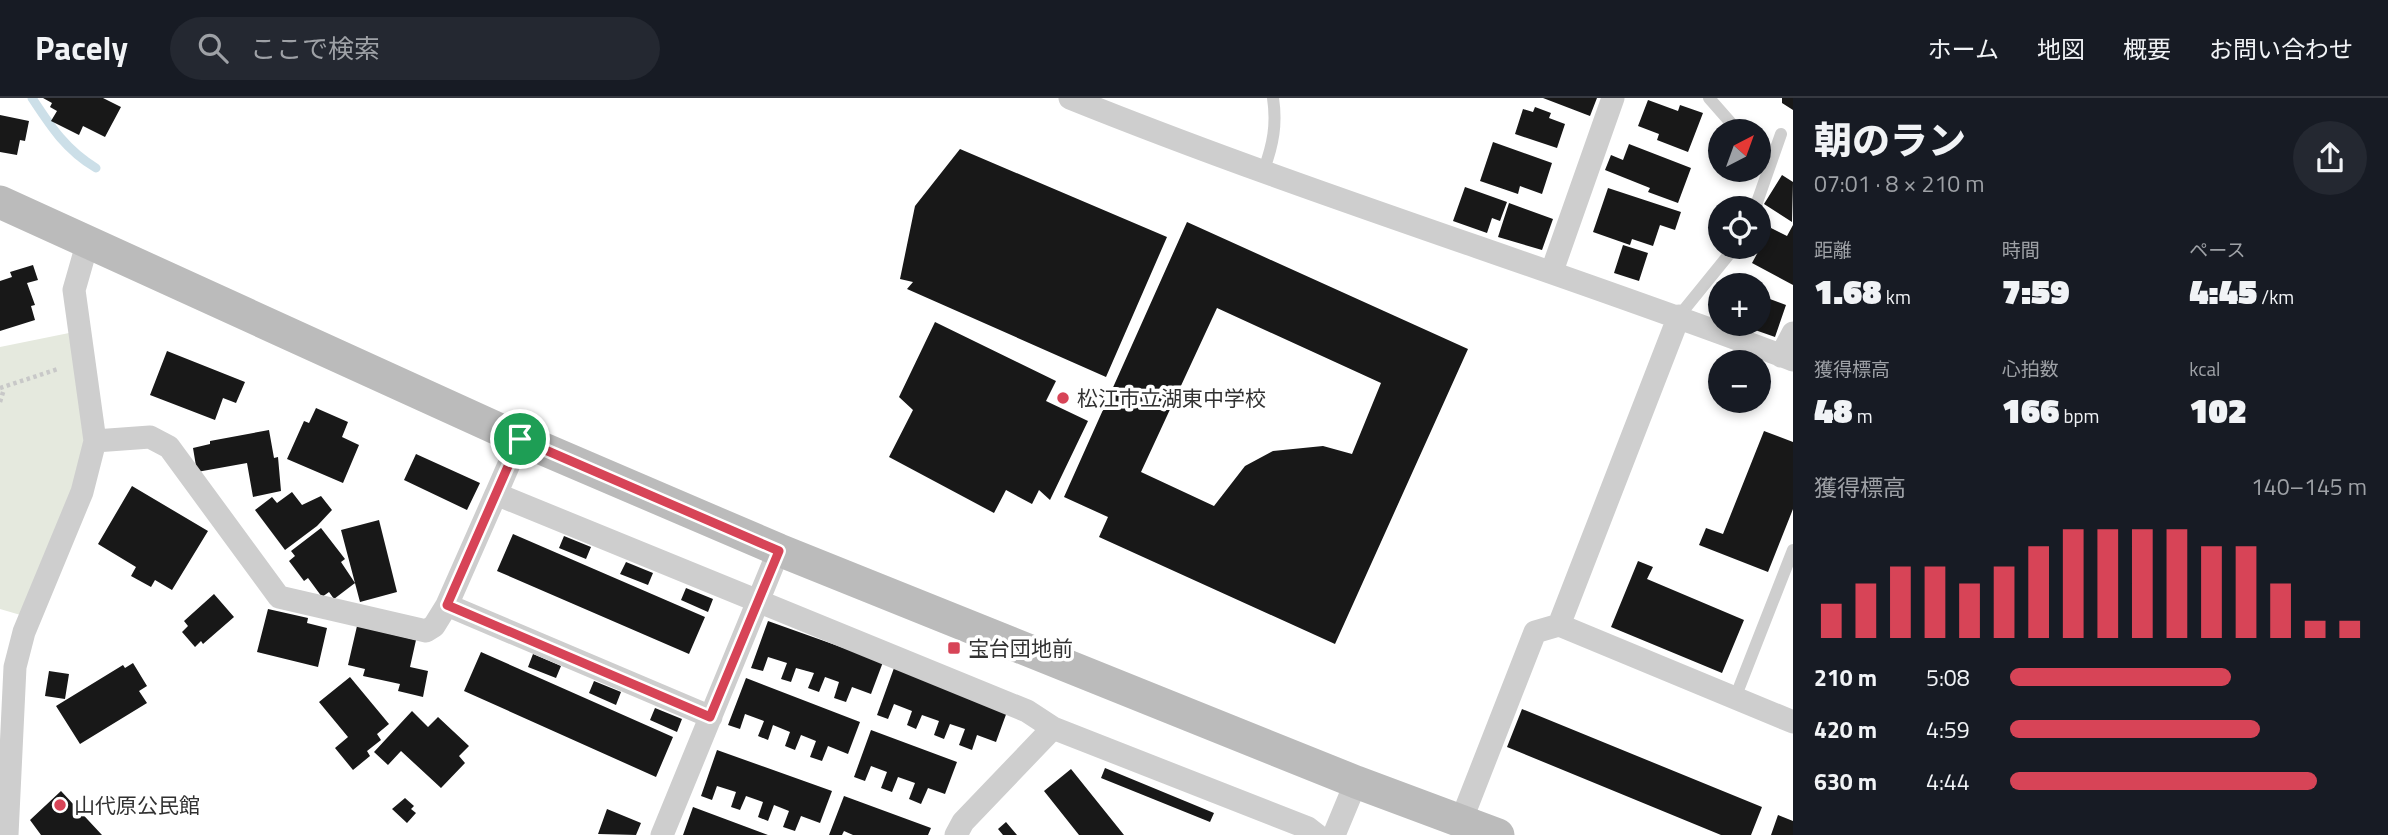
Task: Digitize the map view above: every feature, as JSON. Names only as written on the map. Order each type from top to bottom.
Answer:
[{"type":"street","points":[[1070,98],[1112,106],[1264,169],[1679,316],[1787,358],[1793,333]]},
{"type":"street","points":[[1552,271],[1613,98]]},
{"type":"street","points":[[0,202],[520,439],[779,551],[1356,782],[1498,835]]},
{"type":"street","points":[[7,835],[15,667],[24,632],[82,492],[96,441],[74,290],[88,241]]},
{"type":"street","points":[[1559,625],[1679,316]]},
{"type":"street","points":[[96,441],[150,437],[169,447],[279,597],[426,631],[434,626],[447,605],[520,439]]},
{"type":"street","points":[[495,494],[1027,711],[1053,728],[1308,828],[1317,835]]},
{"type":"street","points":[[662,835],[779,551]]},
{"type":"street","points":[[447,605],[710,717]]},
{"type":"street","points":[[1461,821],[1535,632],[1559,625],[1793,722]]},
{"type":"street","points":[[956,835],[963,822],[1053,728]]},
{"type":"street","points":[[1334,835],[1356,782]]},
{"type":"lane","points":[[1264,169],[1273,144],[1276,119],[1273,98]]},
{"type":"lane","points":[[1709,98],[1727,119]]},
{"type":"lane","points":[[1771,164],[1781,134]]},
{"type":"lane","points":[[1679,316],[1725,259]]},
{"type":"lane","points":[[1735,698],[1793,550]]},
{"type":"path","points":[[0,402],[2,389],[85,360]]},
{"type":"shaded area","points":[[69,333],[88,448],[24,616],[0,609],[0,347]]},
{"type":"building","points":[[43,98],[103,98],[121,107],[105,137],[83,126],[79,135],[51,121],[57,111],[50,107],[52,103]]},
{"type":"building","points":[[1543,98],[1597,98],[1590,116]]},
{"type":"building","points":[[1782,98],[1793,98],[1793,110],[1782,103]]},
{"type":"building","points":[[1648,100],[1678,111],[1680,105],[1703,113],[1688,152],[1657,140],[1659,134],[1638,126]]},
{"type":"building","points":[[1535,107],[1551,113],[1549,118],[1565,124],[1557,148],[1515,134],[1523,109],[1533,112]]},
{"type":"building","points":[[0,115],[29,121],[25,141],[20,140],[17,155],[0,152]]},
{"type":"building","points":[[1493,142],[1552,163],[1542,194],[1520,186],[1518,194],[1480,181]]},
{"type":"building","points":[[1629,144],[1691,168],[1678,203],[1648,192],[1650,188],[1605,170],[1611,155],[1623,160]]},
{"type":"building","points":[[960,149],[1167,237],[1106,377],[907,289],[913,282],[900,279],[915,206]]},
{"type":"building","points":[[1782,175],[1793,182],[1792,222],[1771,208],[1769,196]]},
{"type":"building","points":[[1465,187],[1507,202],[1500,221],[1492,218],[1487,233],[1453,221]]},
{"type":"building","points":[[1608,188],[1681,212],[1675,230],[1660,225],[1653,246],[1632,239],[1630,245],[1593,232]]},
{"type":"building","points":[[1509,203],[1553,219],[1542,250],[1498,237]]},
{"type":"building","points":[[1187,222],[1468,349],[1335,644],[1099,537],[1108,517],[1064,497]],"holes":[[[1217,308],[1381,383],[1352,454],[1323,446],[1273,451],[1245,466],[1214,506],[1141,472]]]},
{"type":"building","points":[[1793,225],[1793,285],[1752,263],[1754,259],[1771,259],[1771,228],[1787,236]]},
{"type":"building","points":[[1623,245],[1648,253],[1639,281],[1614,273]]},
{"type":"building","points":[[33,265],[38,280],[27,283],[35,305],[31,306],[35,320],[0,331],[0,281],[12,277],[10,272]]},
{"type":"building","points":[[1771,299],[1786,305],[1775,337],[1771,336]]},
{"type":"building","points":[[935,322],[1056,381],[1046,401],[1088,421],[1050,500],[1039,490],[1032,504],[1006,490],[994,513],[889,457],[913,410],[899,397]]},
{"type":"building","points":[[167,351],[245,382],[236,403],[223,398],[215,420],[150,395]]},
{"type":"building","points":[[316,408],[348,422],[342,437],[359,445],[343,483],[287,459],[304,421],[309,423]]},
{"type":"building","points":[[269,430],[274,458],[278,457],[281,491],[253,497],[247,463],[197,472],[193,448],[210,444],[210,441]]},
{"type":"building","points":[[1764,431],[1793,442],[1793,509],[1768,572],[1699,545],[1706,528],[1723,534]]},
{"type":"building","points":[[416,454],[480,483],[467,510],[404,480]]},
{"type":"building","points":[[132,486],[208,531],[172,590],[155,580],[151,587],[131,576],[136,567],[98,544]]},
{"type":"building","points":[[292,492],[302,505],[321,496],[332,510],[317,526],[285,550],[255,510],[272,497],[277,503]]},
{"type":"building","points":[[379,520],[397,592],[360,602],[341,530]]},
{"type":"building","points":[[321,528],[345,559],[341,562],[355,583],[334,599],[329,592],[322,597],[308,578],[304,581],[289,561],[295,556],[291,551]]},
{"type":"building","points":[[513,534],[705,617],[689,654],[497,571]]},
{"type":"building","points":[[564,536],[591,547],[586,559],[559,548]]},
{"type":"building","points":[[1638,561],[1653,567],[1647,579],[1744,620],[1722,673],[1611,627]]},
{"type":"building","points":[[626,562],[653,573],[648,585],[620,574]]},
{"type":"building","points":[[686,588],[713,599],[708,612],[681,600]]},
{"type":"building","points":[[214,594],[234,617],[203,644],[201,641],[195,647],[182,632],[188,626],[184,621]]},
{"type":"building","points":[[268,609],[308,618],[307,623],[327,628],[318,667],[257,652]]},
{"type":"building","points":[[768,621],[883,662],[871,694],[852,687],[846,702],[834,698],[839,682],[825,677],[819,692],[808,688],[814,673],[796,668],[791,682],[781,679],[787,663],[768,657],[763,671],[751,668]]},
{"type":"building","points":[[357,626],[416,640],[410,667],[428,671],[423,697],[398,691],[400,684],[363,676],[365,669],[348,665]]},
{"type":"building","points":[[481,652],[673,737],[656,777],[464,691]]},
{"type":"building","points":[[533,654],[561,666],[556,678],[528,667]]},
{"type":"building","points":[[133,663],[147,686],[139,691],[147,703],[80,744],[56,706],[123,665],[125,668]]},
{"type":"building","points":[[894,668],[1008,709],[996,742],[977,735],[972,750],[959,745],[965,729],[950,724],[944,739],[934,735],[939,721],[922,715],[916,729],[907,725],[912,711],[894,704],[888,719],[877,715]]},
{"type":"building","points":[[49,671],[69,674],[65,699],[45,696]]},
{"type":"building","points":[[350,677],[389,724],[377,734],[381,740],[367,751],[370,756],[353,770],[335,748],[348,737],[319,702]]},
{"type":"building","points":[[746,678],[860,722],[848,754],[828,746],[822,761],[810,757],[816,741],[801,735],[795,750],[785,746],[790,732],[773,725],[768,740],[758,736],[764,721],[745,714],[740,729],[728,725]]},
{"type":"building","points":[[594,681],[621,692],[616,705],[589,693]]},
{"type":"building","points":[[655,708],[682,719],[677,732],[650,720]]},
{"type":"building","points":[[1522,709],[1762,807],[1751,835],[1721,835],[1507,747]]},
{"type":"building","points":[[412,711],[428,727],[438,717],[469,746],[459,756],[465,763],[441,788],[401,751],[388,765],[374,752]]},
{"type":"building","points":[[871,730],[957,762],[945,794],[928,788],[921,804],[909,799],[915,783],[898,777],[892,792],[881,788],[887,772],[871,766],[865,781],[854,777]]},
{"type":"building","points":[[717,750],[832,791],[820,823],[801,816],[795,831],[783,827],[789,811],[774,805],[768,821],[758,817],[763,802],[746,796],[740,810],[731,807],[736,792],[717,786],[712,800],[701,796]]},
{"type":"building","points":[[1105,768],[1214,813],[1210,822],[1101,778]]},
{"type":"building","points":[[1071,769],[1124,835],[1079,835],[1044,791]]},
{"type":"building","name":"山代原公民館","points":[[61,791],[102,835],[41,835],[30,820]]},
{"type":"building","points":[[844,796],[931,828],[928,835],[853,835],[844,831],[842,835],[829,835]]},
{"type":"building","points":[[405,798],[414,806],[411,809],[416,813],[407,823],[392,809]]},
{"type":"building","points":[[693,807],[768,835],[683,835]]},
{"type":"building","points":[[607,809],[641,823],[636,835],[598,834]]},
{"type":"building","points":[[1778,815],[1793,821],[1793,835],[1771,835]]},
{"type":"building","points":[[1006,822],[1017,835],[1003,835],[998,829]]},
{"type":"waterway","points":[[32,98],[68,146],[96,168]]},
{"type":"place","name":"松江市立湖東中学校","points":[[1063,398]]},
{"type":"place","name":"宝台団地前","points":[[954,648]]},
{"type":"place","name":"山代原公民館","points":[[60,805]]},
{"type":"route","points":[[520,439],[779,551],[710,717],[447,605],[520,439]]}]
